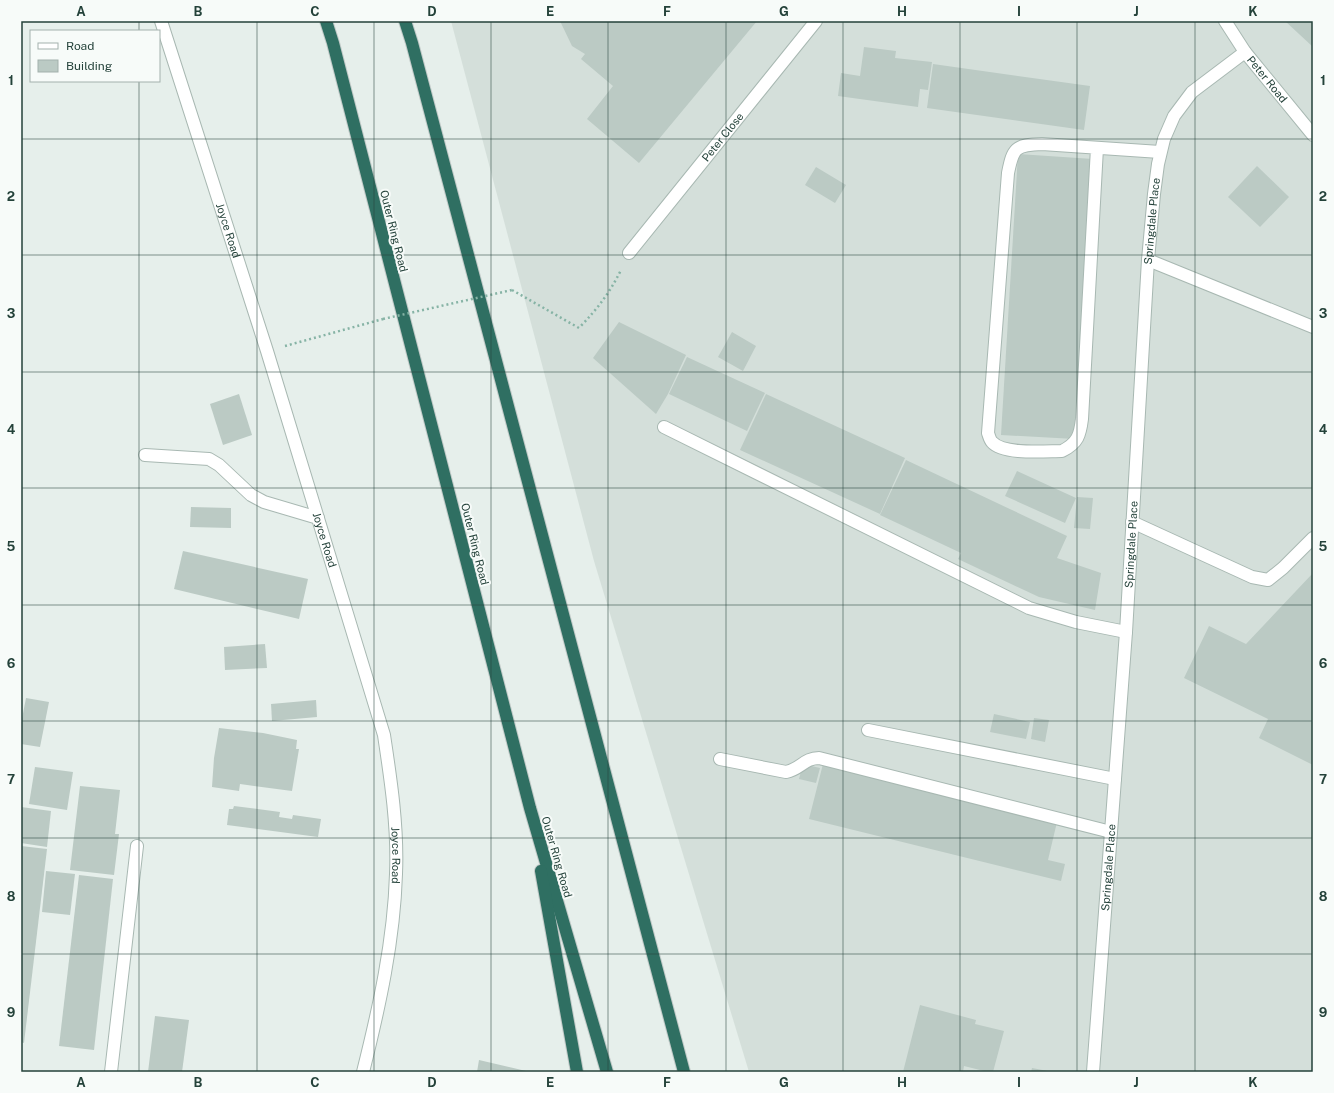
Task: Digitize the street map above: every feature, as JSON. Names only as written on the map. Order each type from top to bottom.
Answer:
[{"type":"highway","name":"Outer Ring Road","points":[[326,21],[333,43],[530,808],[607,1072]]},
{"type":"highway","points":[[405,21],[678,1047],[686,1072]]},
{"type":"highway","points":[[530,808],[577,1072]]},
{"type":"street","name":"Joyce Road","points":[[161,21],[267,351],[384,735],[395,822],[396,874],[389,952],[373,1034],[363,1072]]},
{"type":"street","name":"Peter Close","points":[[629,253],[816,21]]},
{"type":"street","name":"Peter Road","points":[[1225,21],[1245,52],[1313,135]]},
{"type":"street","name":"Springdale Place","points":[[1093,1072],[1126,632],[1148,260],[1154,194],[1160,152],[1174,116],[1192,92],[1245,52]]},
{"type":"street","points":[[1097,148],[1080,433],[1076,441],[1069,448],[1062,451],[1011,450],[999,447],[991,442],[988,433],[1008,173],[1011,158],[1014,152],[1019,147],[1029,144],[1097,148],[1160,152]]},
{"type":"street","points":[[1148,260],[1313,327]]},
{"type":"street","points":[[664,427],[1029,608],[1076,622],[1126,632]]},
{"type":"street","points":[[145,455],[209,459],[220,465],[251,495],[264,502],[318,518]]},
{"type":"street","points":[[1132,522],[1252,577],[1268,580],[1283,568],[1313,538]]},
{"type":"street","points":[[868,730],[1115,779]]},
{"type":"street","points":[[720,759],[786,772],[794,770],[811,758],[819,758],[1111,832]]},
{"type":"street","points":[[111,1072],[136,846]]},
{"type":"path","points":[[267,351],[383,319],[512,290],[579,328],[597,309],[611,289],[629,253]]},
{"type":"shaded area","points":[[451,21],[1313,21],[1313,1072],[749,1072],[594,561]]},
{"type":"building","points":[[560,21],[757,21],[639,163],[587,119],[613,86],[581,59],[585,54],[572,46]]},
{"type":"building","points":[[1285,21],[1313,21],[1313,47]]},
{"type":"building","points":[[864,47],[896,51],[895,58],[932,62],[928,90],[920,89],[918,107],[838,96],[841,73],[860,76]]},
{"type":"building","points":[[933,64],[1090,86],[1084,130],[927,108]]},
{"type":"building","points":[[1018,154],[1093,159],[1075,439],[1001,435]]},
{"type":"building","points":[[1257,166],[1289,197],[1260,227],[1228,197]]},
{"type":"building","points":[[816,167],[846,185],[835,203],[805,185]]},
{"type":"building","points":[[619,322],[686,355],[668,394],[656,414],[593,358]]},
{"type":"building","points":[[732,332],[756,346],[743,371],[718,357]]},
{"type":"building","points":[[687,357],[765,393],[747,431],[669,394]]},
{"type":"building","points":[[239,394],[252,435],[223,445],[210,404]]},
{"type":"building","points":[[766,394],[905,458],[880,514],[740,450]]},
{"type":"building","points":[[906,460],[1067,536],[1057,558],[1101,573],[1095,610],[1039,597],[958,559],[961,553],[880,515]]},
{"type":"building","points":[[1017,471],[1076,498],[1065,523],[1005,496]]},
{"type":"building","points":[[1077,497],[1093,498],[1090,529],[1074,528]]},
{"type":"building","points":[[191,507],[231,508],[231,528],[190,527]]},
{"type":"building","points":[[183,551],[308,579],[299,619],[174,589]]},
{"type":"building","points":[[1313,573],[1313,765],[1259,738],[1268,719],[1184,678],[1209,626],[1246,644]]},
{"type":"building","points":[[265,644],[267,668],[225,670],[224,647]]},
{"type":"building","points":[[26,698],[49,702],[40,747],[21,744],[21,724]]},
{"type":"building","points":[[316,700],[317,717],[272,721],[271,704]]},
{"type":"building","points":[[994,714],[1030,722],[1026,739],[990,732]]},
{"type":"building","points":[[1034,718],[1049,720],[1045,742],[1031,739]]},
{"type":"building","points":[[219,728],[263,733],[297,740],[296,749],[299,749],[292,791],[240,784],[239,791],[212,787],[214,758]]},
{"type":"building","points":[[803,764],[820,768],[816,783],[799,779]]},
{"type":"building","points":[[823,764],[1057,822],[1048,860],[1065,864],[1061,881],[809,819]]},
{"type":"building","points":[[35,767],[73,772],[67,810],[29,804]]},
{"type":"building","points":[[80,786],[120,790],[115,834],[119,834],[114,875],[70,870]]},
{"type":"building","points":[[234,806],[280,812],[279,817],[292,819],[293,815],[321,819],[318,837],[227,825],[229,809],[233,809]]},
{"type":"building","points":[[21,807],[51,811],[47,847],[21,843]]},
{"type":"building","points":[[21,846],[47,849],[24,1043],[21,1042]]},
{"type":"building","points":[[46,871],[75,874],[70,915],[42,912]]},
{"type":"building","points":[[79,875],[113,879],[94,1050],[59,1046]]},
{"type":"building","points":[[920,1005],[976,1020],[975,1024],[1004,1031],[993,1072],[964,1066],[963,1072],[903,1072]]},
{"type":"building","points":[[155,1016],[189,1020],[182,1072],[148,1072]]},
{"type":"building","points":[[479,1060],[526,1071],[526,1072],[477,1072]]},
{"type":"building","points":[[1032,1068],[1048,1071],[1048,1072],[1031,1072]]}]
